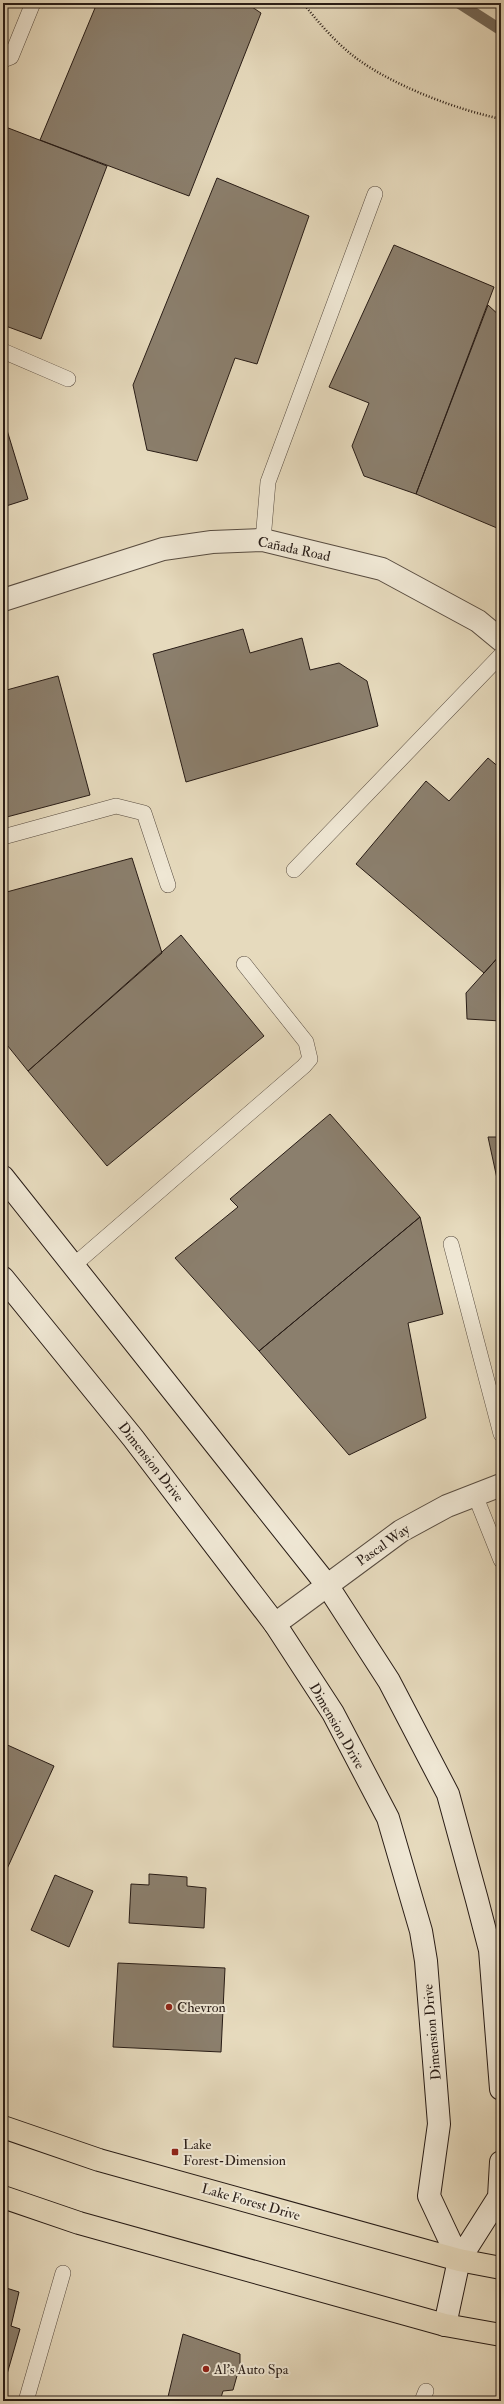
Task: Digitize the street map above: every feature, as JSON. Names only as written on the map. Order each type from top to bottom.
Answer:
[{"type":"main road","name":"Cañada Road","points":[[3,600],[163,549],[212,542],[263,540],[382,569],[478,621],[501,640]]},
{"type":"main road","points":[[3,1177],[327,1585],[389,1681],[448,1794],[490,1950],[501,2089]]},
{"type":"main road","name":"Dimension Drive","points":[[3,1278],[133,1438],[275,1624],[333,1713],[388,1818],[421,1931],[426,1961],[439,2124],[429,2196],[458,2260]]},
{"type":"main road","name":"Pascal Way","points":[[275,1624],[401,1531],[447,1506],[501,1485]]},
{"type":"main road","name":"Lake Forest Drive","points":[[3,2127],[99,2160],[458,2260],[501,2268]]},
{"type":"main road","points":[[445,2325],[458,2260],[499,2197],[501,2162]]},
{"type":"main road","points":[[3,2197],[79,2223],[445,2325],[501,2335]]},
{"type":"lane","points":[[3,60],[11,57],[33,3]]},
{"type":"lane","points":[[263,540],[268,482],[375,194]]},
{"type":"lane","points":[[3,351],[68,379]]},
{"type":"lane","points":[[294,870],[501,655]]},
{"type":"lane","points":[[3,837],[116,806],[144,813],[168,885]]},
{"type":"lane","points":[[74,1266],[304,1066],[310,1059],[306,1042],[244,964]]},
{"type":"lane","points":[[451,1244],[501,1434]]},
{"type":"lane","points":[[475,1495],[501,1560]]},
{"type":"lane","points":[[26,2401],[63,2273]]},
{"type":"path","points":[[303,3],[315,18],[363,62],[410,89],[479,114],[501,119]]},
{"type":"building","points":[[83,3],[246,3],[261,13],[189,196],[40,140],[95,8]]},
{"type":"building","points":[[3,126],[107,166],[41,339],[3,325]]},
{"type":"building","points":[[217,178],[309,216],[257,364],[235,358],[197,461],[147,450],[133,385]]},
{"type":"building","points":[[394,245],[494,287],[416,494],[364,476],[352,446],[369,403],[329,387]]},
{"type":"building","points":[[488,305],[501,317],[501,517],[497,528],[416,494]]},
{"type":"building","points":[[3,417],[28,499],[3,507]]},
{"type":"building","points":[[243,629],[250,653],[302,638],[310,670],[339,663],[367,681],[378,726],[186,782],[153,654]]},
{"type":"building","points":[[58,676],[90,795],[3,818],[3,691]]},
{"type":"building","points":[[488,758],[501,769],[501,954],[484,973],[356,864],[426,781],[449,801]]},
{"type":"building","points":[[132,858],[162,953],[28,1071],[3,1040],[3,893]]},
{"type":"building","points":[[181,935],[264,1036],[107,1166],[28,1071]]},
{"type":"building","points":[[501,954],[501,1021],[467,1019],[466,993]]},
{"type":"building","points":[[330,1114],[420,1217],[259,1351],[175,1258],[238,1207],[230,1199]]},
{"type":"building","points":[[488,1137],[501,1137],[501,1197]]},
{"type":"building","points":[[420,1217],[443,1314],[408,1323],[426,1418],[349,1455],[259,1351]]},
{"type":"building","points":[[3,1743],[54,1766],[6,1871],[3,1870]]},
{"type":"building","points":[[149,1874],[187,1877],[187,1886],[206,1888],[204,1928],[129,1923],[131,1884],[149,1885]]},
{"type":"building","points":[[55,1875],[93,1891],[69,1947],[31,1930]]},
{"type":"building","name":"Chevron","points":[[118,1963],[225,1968],[221,2052],[113,2047]]},
{"type":"building","points":[[3,2287],[19,2292],[11,2326],[20,2329],[3,2388]]},
{"type":"building","name":"Al's Auto Spa","points":[[183,2334],[240,2354],[240,2365],[233,2390],[223,2391],[220,2401],[167,2401]]},
{"type":"waterway","points":[[459,3],[501,30]]},
{"type":"place","name":"Chevron","points":[[169,2007]]},
{"type":"place","name":"Lake Forest-Dimension","points":[[175,2152]]},
{"type":"place","name":"Al's Auto Spa","points":[[206,2369]]}]
